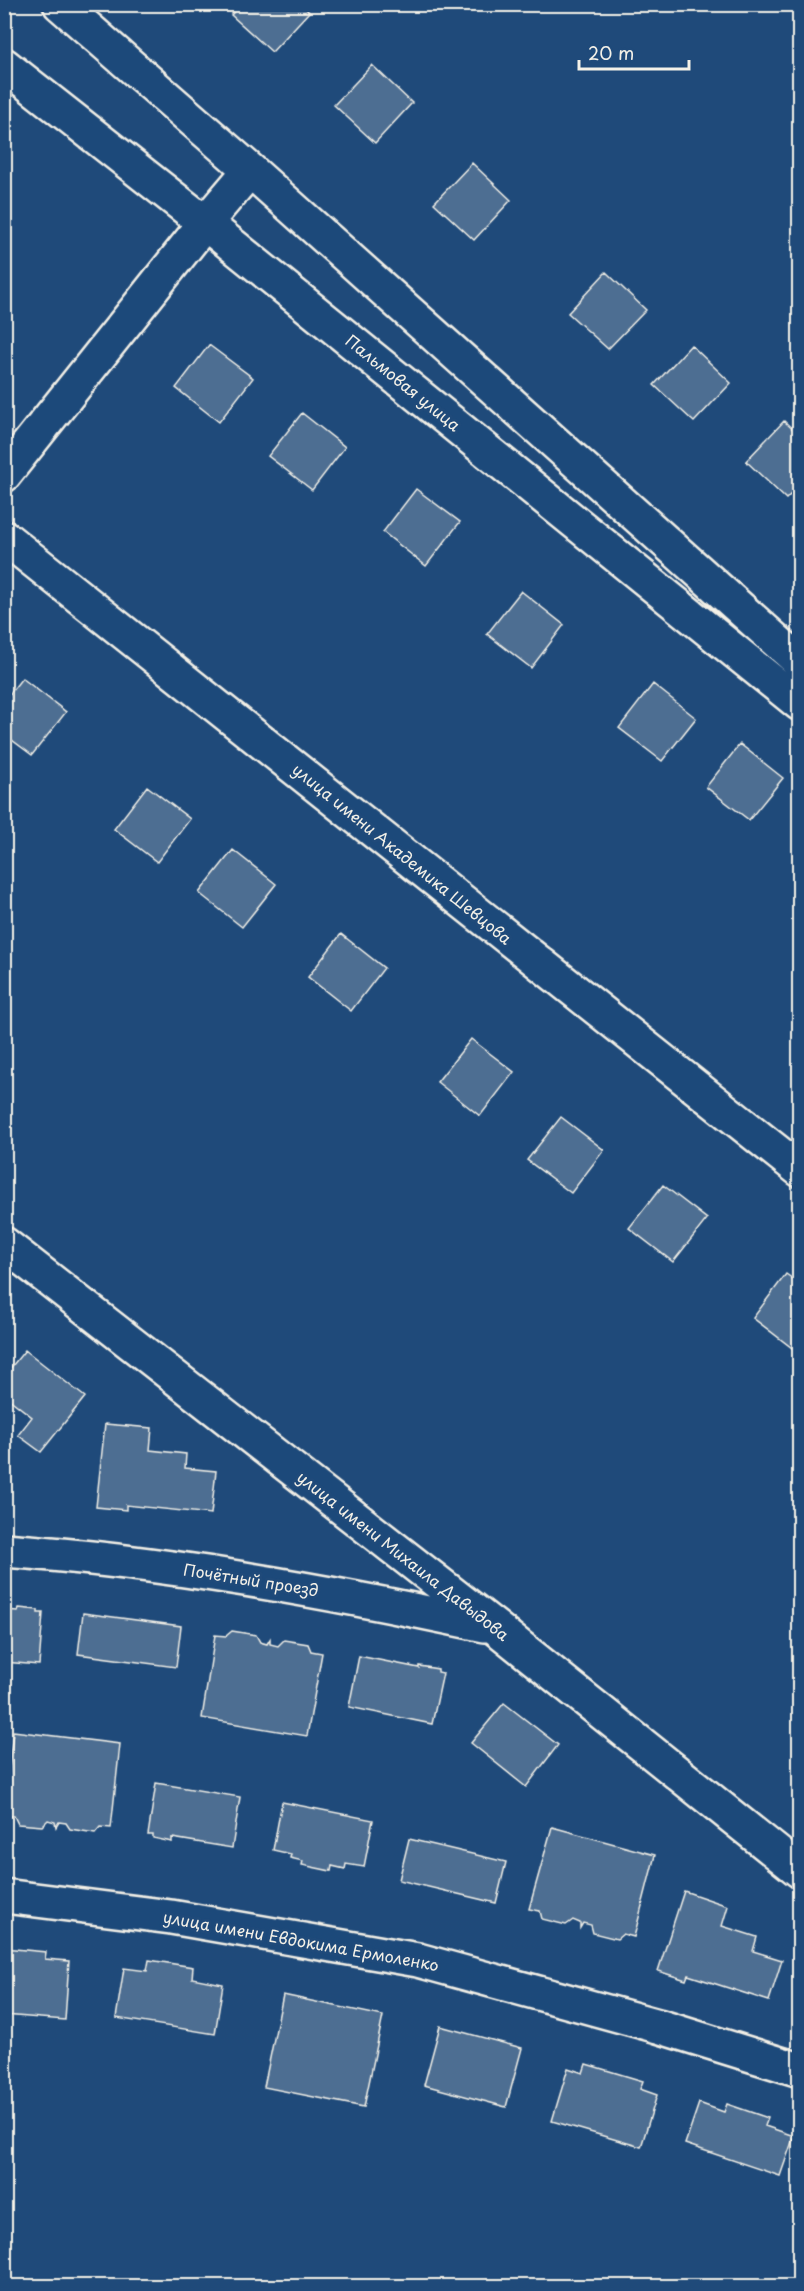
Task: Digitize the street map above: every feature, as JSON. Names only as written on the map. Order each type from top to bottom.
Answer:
[{"type":"street","points":[[60,4],[250,170],[800,662]]},
{"type":"street","name":"Пальмовая улица","points":[[4,64],[205,223],[800,704]]},
{"type":"street","points":[[4,475],[250,170]]},
{"type":"street","name":"улица имени Академика Шевцова","points":[[4,537],[800,1170]]},
{"type":"street","name":"улица имени Михаила Давыдова","points":[[4,1244],[495,1627],[800,1871]]},
{"type":"street","name":"Почётный проезд","points":[[4,1550],[226,1575],[357,1597],[495,1627]]},
{"type":"street","name":"улица имени Евдокима Ермоленко","points":[[4,1896],[171,1917],[418,1960],[658,2026],[800,2070]]},
{"type":"building","points":[[241,4],[301,4],[309,12],[272,52],[231,15]]},
{"type":"building","points":[[372,65],[412,103],[375,143],[334,105]]},
{"type":"building","points":[[472,163],[511,200],[474,240],[434,203]]},
{"type":"building","points":[[606,272],[646,310],[608,349],[568,313]]},
{"type":"building","points":[[209,345],[253,378],[219,422],[176,388]]},
{"type":"building","points":[[691,345],[731,383],[694,422],[654,385]]},
{"type":"building","points":[[302,413],[345,447],[312,490],[268,456]]},
{"type":"building","points":[[784,421],[800,436],[800,485],[786,499],[746,461]]},
{"type":"building","points":[[416,489],[460,522],[426,566],[383,532]]},
{"type":"building","points":[[521,591],[564,625],[531,668],[487,634]]},
{"type":"building","points":[[22,678],[66,712],[32,755],[4,734],[4,701]]},
{"type":"building","points":[[653,684],[696,718],[662,761],[619,728]]},
{"type":"building","points":[[740,744],[783,778],[749,820],[706,787]]},
{"type":"building","points":[[147,786],[190,819],[157,862],[114,829]]},
{"type":"building","points":[[233,850],[276,884],[242,927],[199,893]]},
{"type":"building","points":[[341,934],[384,968],[351,1011],[308,977]]},
{"type":"building","points":[[471,1039],[514,1072],[480,1116],[437,1082]]},
{"type":"building","points":[[561,1117],[604,1150],[571,1193],[527,1160]]},
{"type":"building","points":[[663,1185],[707,1219],[673,1262],[629,1228]]},
{"type":"building","points":[[786,1274],[800,1284],[800,1347],[796,1351],[753,1318]]},
{"type":"building","points":[[25,1350],[85,1397],[41,1452],[18,1435],[32,1417],[4,1395],[4,1376]]},
{"type":"building","points":[[105,1424],[152,1428],[150,1450],[186,1454],[185,1468],[216,1471],[211,1514],[126,1505],[126,1510],[96,1507]]},
{"type":"building","points":[[19,1608],[38,1610],[38,1613],[43,1613],[39,1665],[4,1662],[4,1610],[18,1611]]},
{"type":"building","points":[[83,1613],[181,1626],[176,1667],[78,1654]]},
{"type":"building","points":[[232,1631],[256,1635],[260,1642],[267,1644],[270,1639],[270,1644],[278,1646],[284,1640],[308,1644],[311,1651],[322,1653],[307,1736],[202,1718],[215,1635],[226,1636]]},
{"type":"building","points":[[359,1656],[419,1668],[419,1666],[438,1669],[438,1672],[443,1673],[432,1724],[349,1707]]},
{"type":"building","points":[[504,1703],[558,1745],[526,1787],[471,1743]]},
{"type":"building","points":[[13,1731],[120,1744],[111,1828],[100,1827],[95,1833],[70,1829],[66,1823],[59,1822],[56,1827],[55,1822],[48,1820],[42,1826],[18,1824],[14,1816],[4,1816]]},
{"type":"building","points":[[156,1783],[240,1797],[232,1848],[172,1838],[172,1842],[148,1835]]},
{"type":"building","points":[[282,1802],[373,1820],[364,1867],[346,1864],[345,1869],[332,1866],[331,1871],[302,1865],[303,1861],[290,1858],[291,1854],[273,1850]]},
{"type":"building","points":[[552,1827],[655,1855],[634,1937],[623,1934],[617,1939],[593,1933],[591,1925],[583,1923],[580,1928],[580,1923],[573,1920],[566,1925],[542,1919],[540,1911],[529,1909]]},
{"type":"building","points":[[409,1839],[506,1862],[496,1903],[399,1880]]},
{"type":"building","points":[[684,1891],[728,1906],[722,1926],[757,1937],[753,1951],[782,1960],[769,2001],[688,1975],[686,1980],[658,1971]]},
{"type":"building","points":[[4,1948],[46,1952],[45,1959],[69,1961],[65,2020],[4,2015]]},
{"type":"building","points":[[149,1960],[193,1967],[192,1978],[223,1984],[215,2034],[116,2018],[124,1968],[147,1971]]},
{"type":"building","points":[[283,1995],[383,2016],[364,2107],[264,2087]]},
{"type":"building","points":[[440,2026],[522,2048],[506,2107],[424,2085]]},
{"type":"building","points":[[586,2064],[643,2081],[640,2089],[657,2095],[641,2147],[552,2121],[568,2068],[583,2073]]},
{"type":"building","points":[[699,2103],[724,2112],[727,2104],[768,2118],[765,2126],[794,2136],[780,2176],[685,2144]]}]
